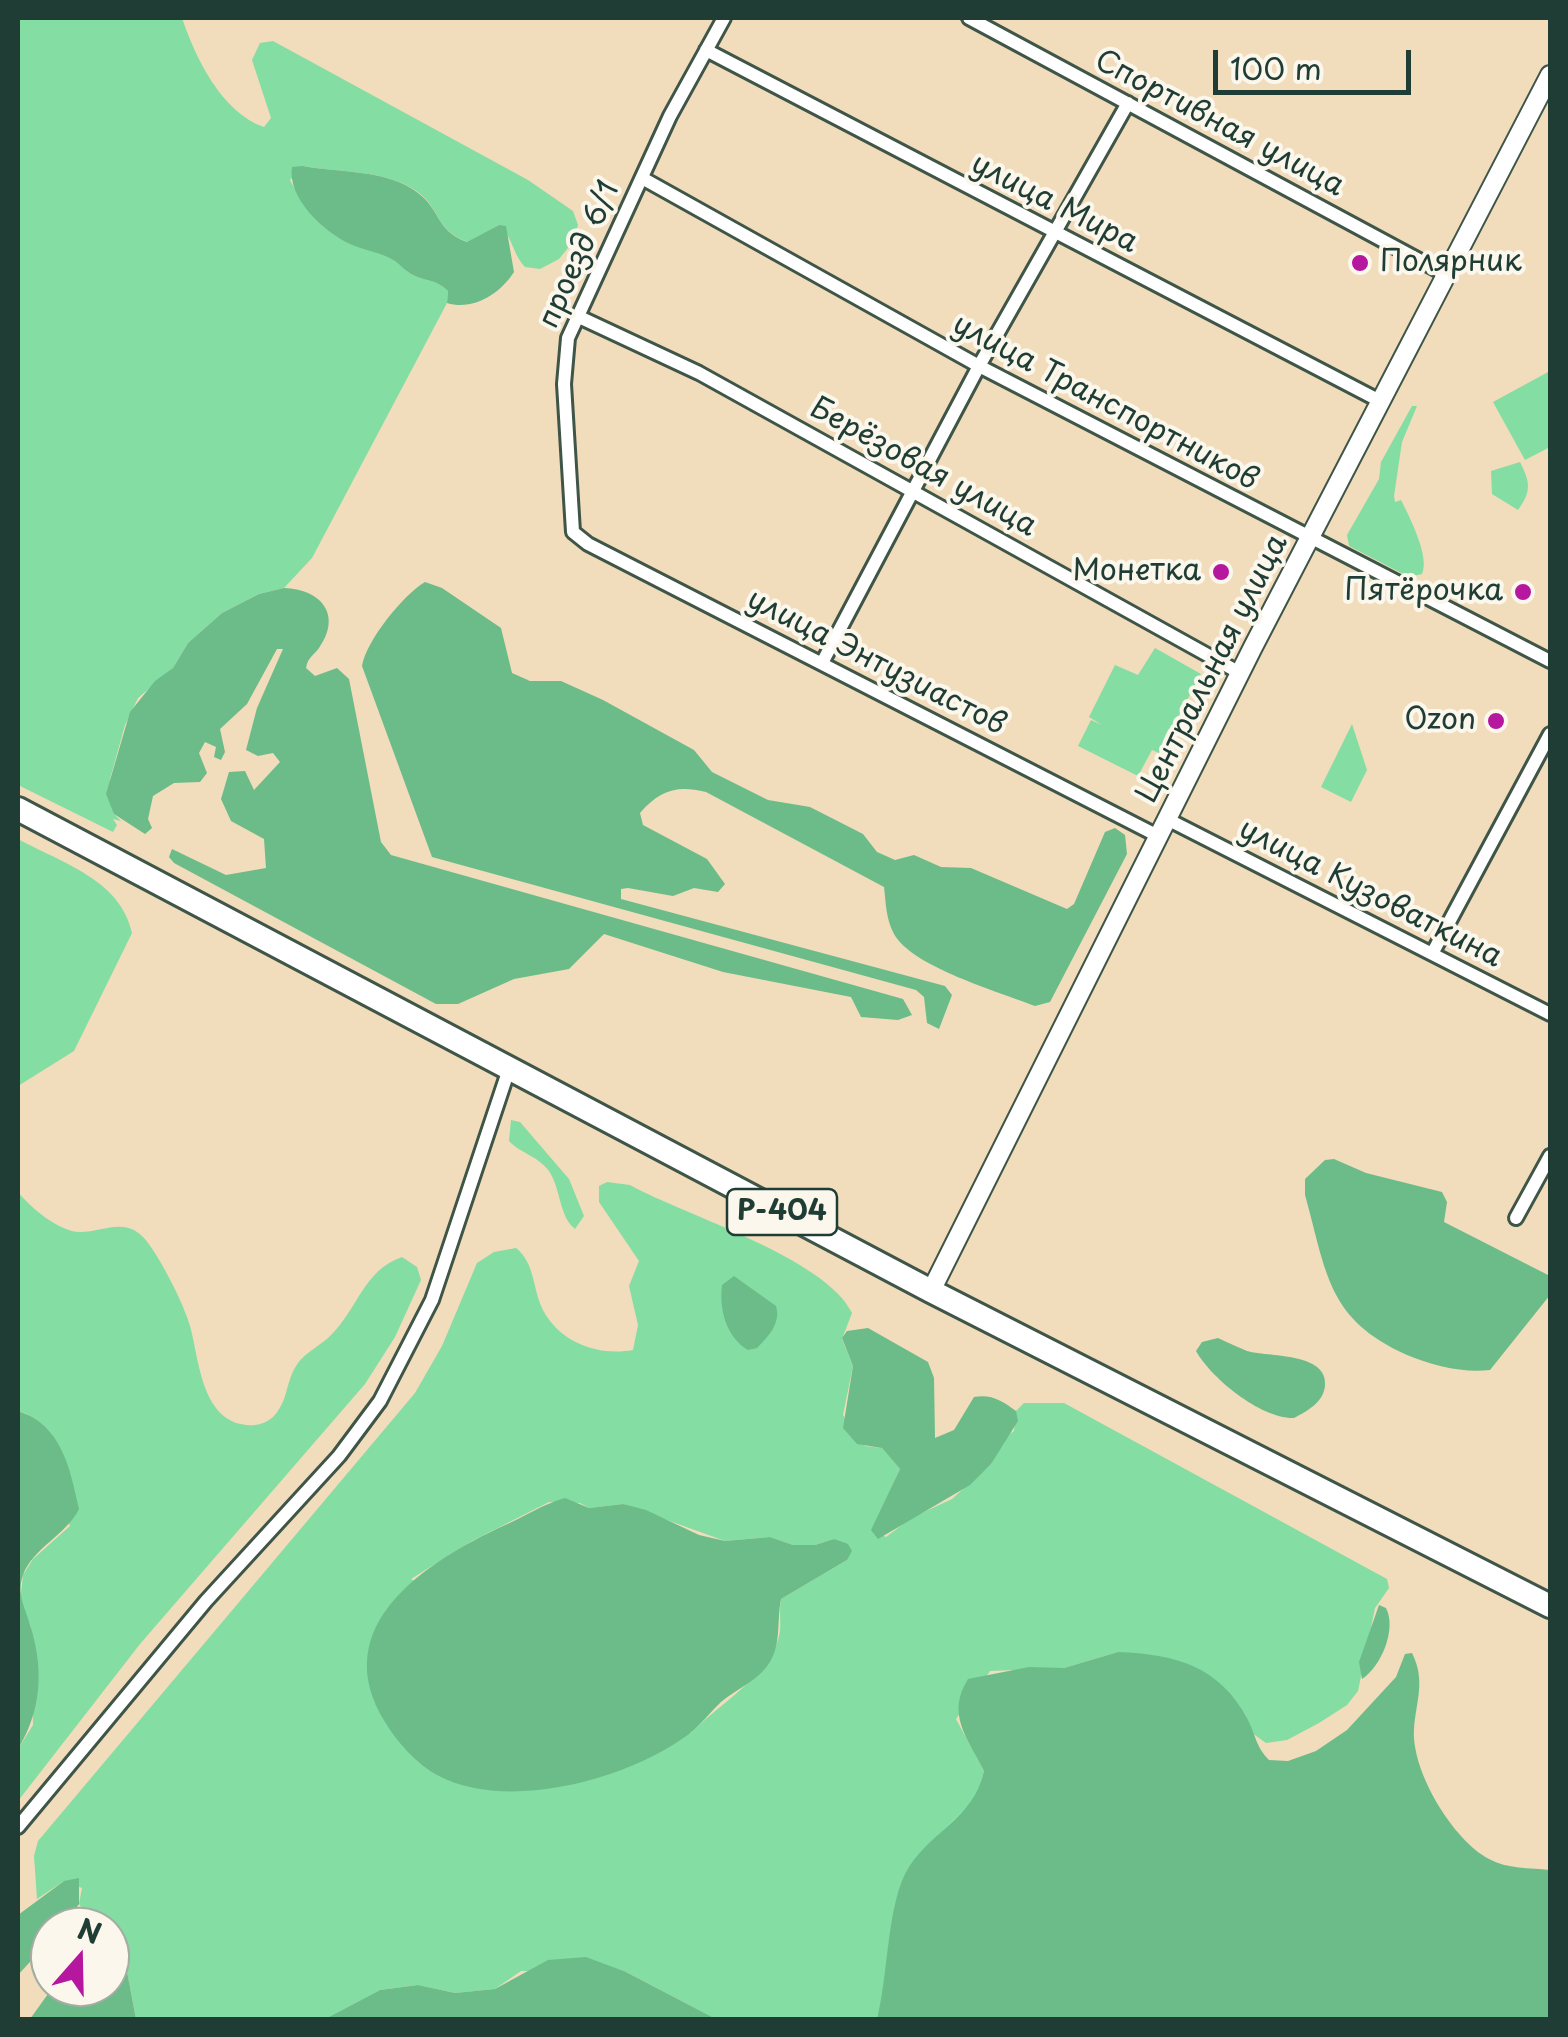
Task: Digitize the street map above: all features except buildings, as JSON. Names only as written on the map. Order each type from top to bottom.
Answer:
[{"type":"highway","name":"Р-404","points":[[18,809],[931,1290],[1550,1606]]},
{"type":"street","name":"проезд 6/1","points":[[573,532],[569,524],[564,367],[577,316],[724,18]]},
{"type":"street","name":"Спортивная улица","points":[[970,18],[1445,274]]},
{"type":"street","name":"улица Мира","points":[[706,50],[1380,400]]},
{"type":"street","name":"Центральная улица","points":[[931,1290],[1240,673],[1550,75]]},
{"type":"street","points":[[822,663],[1052,232],[1128,103]]},
{"type":"street","name":"улица Транспортников","points":[[642,178],[979,366],[1550,661]]},
{"type":"street","name":"Берёзовая улица","points":[[577,316],[699,372],[1240,673]]},
{"type":"street","name":"улица Энтузиастов","points":[[573,532],[588,544],[822,663],[1162,827]]},
{"type":"street","points":[[1433,952],[1550,734]]},
{"type":"street","name":"улица Кузоваткина","points":[[1162,827],[1433,952],[1550,1014]]},
{"type":"street","points":[[18,1827],[206,1601],[338,1456],[380,1400],[432,1300],[509,1069]]},
{"type":"street","points":[[1516,1218],[1550,1156]]},
{"type":"green space","points":[[18,18],[182,18],[194,50],[223,97],[235,110],[264,127],[271,118],[252,60],[260,43],[273,41],[528,180],[573,211],[578,225],[572,243],[559,259],[540,269],[525,267],[499,225],[468,242],[450,232],[426,199],[407,185],[363,173],[303,166],[290,180],[323,223],[394,260],[410,274],[439,284],[448,291],[447,303],[312,558],[284,588],[259,594],[222,613],[188,643],[173,668],[138,698],[125,725],[110,779],[114,814],[121,821],[113,819],[117,825],[113,832],[18,785]]},
{"type":"green space","points":[[292,167],[378,176],[406,185],[425,199],[449,232],[467,242],[499,225],[506,226],[514,272],[485,299],[466,305],[447,303],[448,291],[439,284],[410,274],[390,258],[350,244],[319,223],[295,190]]},
{"type":"green space","points":[[1550,371],[1550,447],[1525,460],[1493,402]]},
{"type":"green space","points":[[1412,406],[1417,406],[1402,442],[1394,496],[1395,502],[1401,500],[1409,517],[1423,558],[1422,574],[1409,577],[1349,546],[1347,535],[1379,479],[1381,462]]},
{"type":"green space","points":[[1520,462],[1528,486],[1518,510],[1492,494],[1491,471]]},
{"type":"green space","points":[[425,582],[442,588],[501,628],[512,673],[530,681],[561,681],[603,700],[694,750],[712,772],[768,800],[810,807],[863,834],[877,852],[895,860],[914,855],[941,867],[971,868],[1067,909],[1074,904],[1105,832],[1115,828],[1125,835],[1127,854],[1050,1002],[1035,1006],[937,968],[904,946],[894,934],[884,887],[706,792],[670,791],[640,813],[643,825],[707,859],[725,884],[718,892],[694,888],[673,896],[621,889],[621,899],[945,986],[952,995],[939,1029],[927,1023],[924,997],[916,990],[432,857],[362,666],[370,644],[387,620]]},
{"type":"green space","points":[[284,588],[317,598],[328,614],[326,636],[306,668],[315,676],[337,668],[349,679],[381,842],[391,855],[903,999],[912,1015],[898,1020],[861,1017],[851,997],[723,972],[604,934],[569,969],[514,979],[458,1004],[436,1004],[174,863],[169,857],[172,849],[226,875],[266,868],[264,839],[231,821],[221,799],[229,772],[245,771],[254,790],[280,762],[273,753],[258,756],[246,750],[257,708],[283,649],[277,649],[247,704],[220,729],[225,752],[221,760],[214,757],[216,747],[205,742],[199,753],[207,773],[200,782],[174,783],[153,796],[148,819],[152,828],[145,834],[114,814],[106,794],[130,712],[155,681],[173,668],[188,643],[222,613],[259,594]]},
{"type":"green space","points":[[1155,648],[1201,674],[1159,753],[1152,750],[1138,776],[1078,746],[1091,720],[1102,725],[1089,717],[1115,665],[1138,675]]},
{"type":"green space","points":[[1352,724],[1367,770],[1351,802],[1321,787]]},
{"type":"green space","points":[[18,839],[103,886],[126,915],[132,933],[74,1051],[18,1086]]},
{"type":"green space","points":[[511,1120],[520,1122],[569,1179],[584,1216],[575,1229],[566,1217],[549,1171],[509,1141]]},
{"type":"green space","points":[[1334,1159],[1366,1173],[1442,1192],[1447,1202],[1444,1222],[1550,1276],[1550,1295],[1490,1370],[1448,1368],[1407,1355],[1360,1326],[1345,1309],[1326,1271],[1305,1195],[1305,1179],[1325,1160]]},
{"type":"green space","points":[[607,1182],[630,1185],[785,1257],[837,1293],[852,1313],[842,1339],[853,1366],[843,1415],[865,1446],[882,1448],[900,1469],[872,1530],[886,1537],[911,1518],[952,1499],[991,1464],[1004,1438],[1014,1431],[1016,1411],[1024,1403],[1064,1403],[1387,1579],[1389,1588],[1375,1608],[1358,1691],[1347,1705],[1319,1723],[1287,1740],[1266,1743],[1252,1733],[1250,1725],[1118,1652],[1064,1668],[990,1671],[956,1719],[984,1771],[978,1796],[937,1837],[892,1931],[888,1975],[877,2019],[716,2019],[626,1972],[521,1971],[495,1989],[455,1993],[418,1985],[380,1990],[325,2019],[136,2019],[130,1987],[130,1907],[81,1907],[82,1888],[64,1881],[37,1899],[34,1856],[38,1841],[415,1393],[442,1346],[477,1263],[494,1252],[516,1248],[527,1262],[544,1312],[561,1332],[595,1349],[633,1350],[638,1325],[629,1286],[639,1261],[599,1202],[599,1186]],"holes":[[[549,1502],[580,1503],[589,1508],[623,1504],[725,1541],[770,1537],[793,1545],[815,1545],[834,1539],[847,1560],[781,1599],[780,1631],[768,1660],[691,1733],[411,1579],[472,1541]]]},
{"type":"green space","points":[[18,1192],[63,1228],[80,1232],[121,1227],[144,1238],[182,1305],[211,1400],[231,1421],[246,1425],[260,1424],[273,1417],[298,1363],[341,1324],[379,1271],[402,1257],[417,1267],[421,1280],[395,1337],[365,1384],[140,1644],[18,1801],[18,1749],[33,1725],[31,1627],[20,1602],[23,1575],[33,1559],[70,1526],[27,1414],[18,1411]]},
{"type":"green space","points":[[734,1276],[776,1306],[775,1324],[757,1348],[748,1350],[740,1344],[726,1322],[722,1285]]},
{"type":"green space","points":[[868,1328],[928,1362],[934,1378],[935,1438],[954,1430],[974,1397],[1001,1401],[1016,1411],[1018,1421],[991,1464],[970,1485],[878,1539],[871,1530],[900,1469],[882,1448],[857,1444],[843,1428],[853,1366],[842,1338],[847,1331]]},
{"type":"green space","points":[[1218,1338],[1247,1351],[1295,1358],[1317,1367],[1324,1375],[1321,1397],[1294,1418],[1281,1417],[1252,1404],[1225,1384],[1196,1351],[1202,1342]]},
{"type":"green space","points":[[18,1411],[45,1427],[62,1450],[79,1509],[34,1557],[21,1582],[39,1675],[32,1720],[18,1749]]},
{"type":"green space","points":[[565,1498],[589,1508],[623,1504],[646,1510],[699,1535],[725,1541],[770,1537],[793,1545],[815,1545],[834,1539],[848,1544],[852,1551],[847,1560],[781,1599],[774,1654],[764,1670],[721,1702],[698,1727],[664,1750],[601,1777],[532,1791],[465,1786],[437,1775],[395,1737],[370,1687],[368,1655],[376,1627],[393,1601],[444,1558]]},
{"type":"green space","points":[[1379,1605],[1386,1608],[1389,1617],[1388,1637],[1375,1666],[1362,1679],[1359,1662]]},
{"type":"green space","points":[[1118,1652],[1177,1660],[1210,1675],[1237,1702],[1269,1760],[1288,1761],[1316,1751],[1347,1730],[1396,1677],[1405,1654],[1412,1653],[1419,1682],[1415,1746],[1437,1803],[1462,1837],[1489,1859],[1550,1870],[1550,2019],[877,2019],[895,1906],[905,1874],[970,1802],[984,1771],[959,1715],[968,1679],[1029,1667],[1064,1668]]},
{"type":"green space","points":[[79,1878],[79,1904],[30,1907],[30,1962],[18,1975],[18,1915],[64,1881]]},
{"type":"green space","points":[[586,1957],[626,1972],[716,2019],[325,2019],[380,1990],[418,1985],[455,1993],[495,1989],[548,1960]]},
{"type":"green space","points":[[130,1987],[136,2019],[30,2019],[39,2007],[130,2007]]},
{"type":"place","name":"Полярник","points":[[1360,263]]},
{"type":"place","name":"Монетка","points":[[1221,572]]},
{"type":"place","name":"Пятёрочка","points":[[1523,592]]},
{"type":"place","name":"Ozon","points":[[1496,721]]}]
